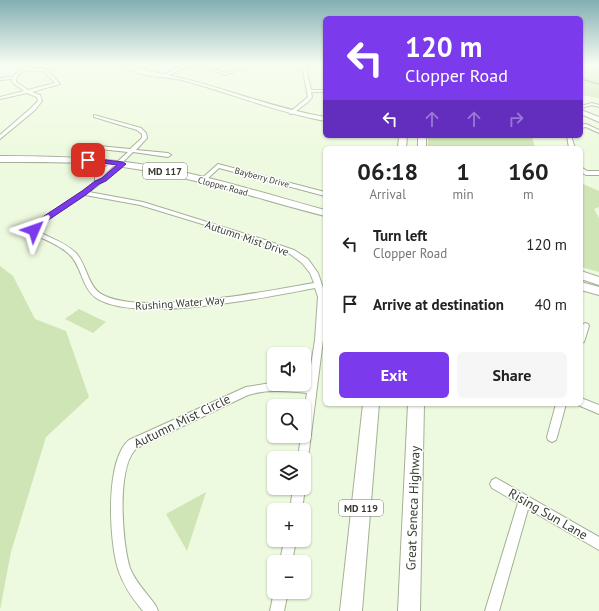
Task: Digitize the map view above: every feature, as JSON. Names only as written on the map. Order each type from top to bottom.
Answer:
[{"type":"main road","name":"Clopper Road","points":[[0,159],[50,159],[118,163],[155,169],[203,180],[323,212]]},
{"type":"main road","points":[[583,277],[599,281]]},
{"type":"main road","points":[[583,287],[599,291]]},
{"type":"main road","name":"MD 119","points":[[351,611],[371,406]]},
{"type":"main road","name":"Great Seneca Highway","points":[[409,611],[416,406]]},
{"type":"street","points":[[0,98],[17,94]]},
{"type":"street","points":[[0,138],[33,109],[40,100],[39,96],[33,94]]},
{"type":"street","points":[[226,94],[271,108],[323,119]]},
{"type":"street","points":[[292,113],[307,101],[310,97],[309,94]]},
{"type":"street","points":[[583,106],[592,104],[599,106]]},
{"type":"street","points":[[583,113],[599,120]]},
{"type":"street","points":[[96,116],[139,129],[144,133],[145,138],[118,163]]},
{"type":"street","points":[[584,126],[599,132]]},
{"type":"street","points":[[90,146],[168,155]]},
{"type":"street","name":"Rushing Water Way","points":[[97,182],[97,178],[118,163]]},
{"type":"street","name":"Rushing Water Way","points":[[118,163],[104,180],[97,182],[85,193],[34,228],[34,230],[73,253],[93,291],[98,296],[113,303],[130,306],[179,304],[250,297],[319,285]]},
{"type":"street","name":"Bayberry Drive","points":[[203,180],[218,166],[323,193]]},
{"type":"street","points":[[583,172],[599,173]]},
{"type":"street","name":"Autumn Mist Drive","points":[[85,193],[141,204],[280,247],[292,252],[305,261],[314,273],[319,285],[322,298],[322,309],[304,451]]},
{"type":"street","points":[[583,333],[585,326]]},
{"type":"street","name":"Autumn Mist Circle","points":[[152,611],[131,584],[119,550],[116,499],[127,449],[133,444],[257,387],[313,389]]},
{"type":"street","points":[[583,403],[599,410]]},
{"type":"street","points":[[552,437],[560,406]]},
{"type":"street","name":"Rising Sun Lane","points":[[496,484],[599,544]]},
{"type":"street","points":[[492,611],[524,501]]},
{"type":"street","points":[[277,611],[279,599]]},
{"type":"green space","points":[[583,94],[599,94],[599,98],[583,95]]},
{"type":"green space","points":[[428,138],[532,138],[534,146],[428,146]]},
{"type":"green space","points":[[583,184],[599,191],[599,207],[594,209],[599,218],[599,272],[583,268]]},
{"type":"green space","points":[[0,266],[13,276],[35,319],[66,331],[89,397],[46,437],[11,552],[0,610]]},
{"type":"green space","points":[[79,309],[106,322],[93,333],[65,319]]},
{"type":"green space","points":[[206,492],[187,551],[166,514]]},
{"type":"route","points":[[34,230],[38,224],[85,193],[97,182],[104,180],[123,164],[88,160]]}]
